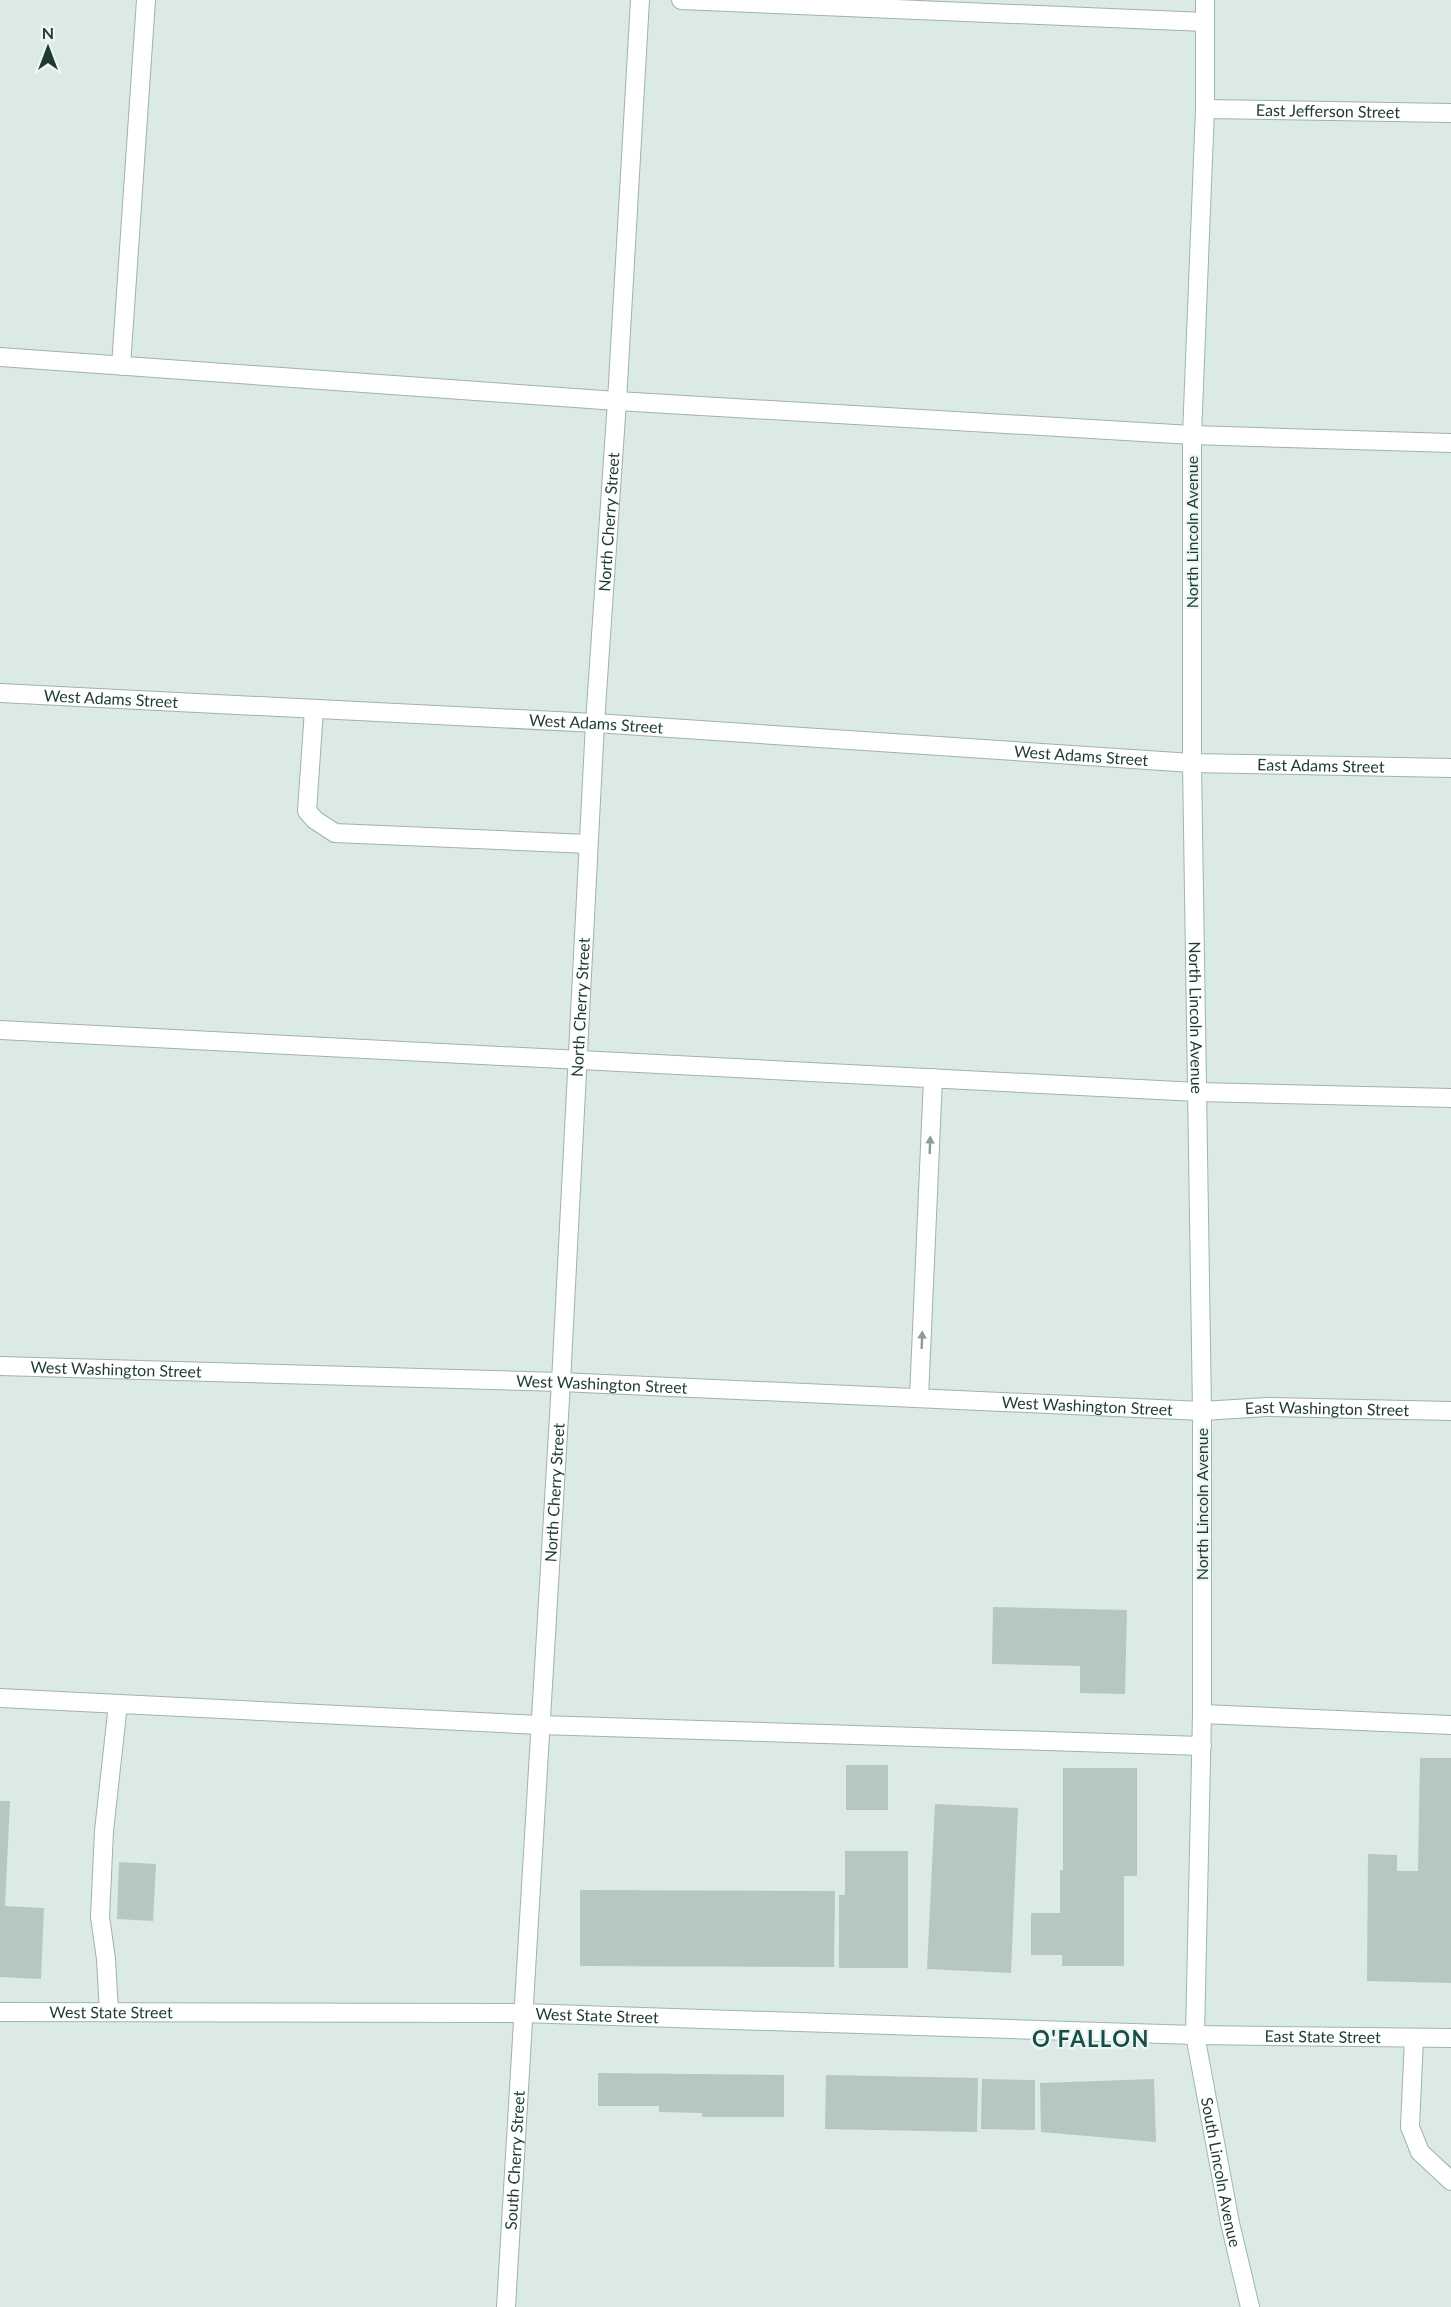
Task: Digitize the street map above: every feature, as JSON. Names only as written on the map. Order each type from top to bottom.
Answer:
[{"type":"street","points":[[121,366],[146,0]]},
{"type":"street","name":"North Cherry Street","points":[[522,2013],[561,1382],[595,723],[617,401],[640,0]]},
{"type":"street","points":[[681,0],[828,3],[1205,22]]},
{"type":"street","name":"North Lincoln Avenue","points":[[1195,2035],[1202,1746],[1202,1411],[1192,763],[1192,435],[1205,109],[1205,0]]},
{"type":"street","name":"East Jefferson Street","points":[[1205,109],[1451,114]]},
{"type":"street","points":[[0,357],[617,401],[1192,435],[1451,442]]},
{"type":"street","name":"West Adams Street","points":[[0,693],[595,723],[1192,763]]},
{"type":"street","points":[[314,710],[307,811],[315,820],[335,833],[588,844]]},
{"type":"street","name":"East Adams Street","points":[[1192,763],[1451,768]]},
{"type":"street","points":[[0,1030],[1197,1092],[1451,1098]]},
{"type":"street","points":[[919,1398],[933,1078]]},
{"type":"street","name":"West Washington Street","points":[[0,1366],[561,1382],[1202,1411]]},
{"type":"street","name":"East Washington Street","points":[[1202,1411],[1266,1407],[1451,1411]]},
{"type":"street","points":[[0,1698],[540,1725],[1202,1746]]},
{"type":"street","points":[[109,2012],[106,1959],[100,1917],[104,1831],[118,1704]]},
{"type":"street","points":[[1202,1714],[1451,1725]]},
{"type":"street","name":"West State Street","points":[[0,2012],[522,2013],[1195,2035]]},
{"type":"street","name":"South Cherry Street","points":[[506,2307],[522,2013]]},
{"type":"street","name":"East State Street","points":[[1195,2035],[1451,2038]]},
{"type":"street","name":"South Lincoln Avenue","points":[[1195,2035],[1230,2223],[1250,2307]]},
{"type":"street","points":[[1414,2038],[1410,2127],[1420,2152],[1451,2181]]},
{"type":"building","points":[[993,1607],[1127,1610],[1125,1694],[1080,1693],[1080,1666],[992,1664]]},
{"type":"building","points":[[1420,1758],[1451,1758],[1451,1983],[1367,1981],[1368,1854],[1397,1855],[1397,1871],[1418,1871]]},
{"type":"building","points":[[846,1765],[888,1765],[888,1810],[846,1810]]},
{"type":"building","points":[[1063,1768],[1137,1768],[1137,1876],[1124,1876],[1124,1966],[1062,1966],[1062,1955],[1031,1955],[1031,1913],[1060,1913],[1060,1870],[1063,1870]]},
{"type":"building","points":[[0,1801],[10,1801],[5,1906],[44,1908],[41,1979],[0,1977]]},
{"type":"building","points":[[935,1804],[1018,1808],[1011,1973],[927,1969]]},
{"type":"building","points":[[845,1851],[908,1851],[908,1968],[839,1968],[839,1895],[845,1895]]},
{"type":"building","points":[[119,1862],[156,1864],[153,1921],[117,1919]]},
{"type":"building","points":[[580,1890],[835,1891],[834,1967],[580,1966]]},
{"type":"building","points":[[598,2073],[784,2075],[784,2117],[702,2117],[702,2113],[659,2112],[659,2106],[598,2106]]},
{"type":"building","points":[[826,2075],[978,2078],[977,2132],[825,2129]]},
{"type":"building","points":[[982,2079],[1035,2080],[1035,2130],[981,2129]]},
{"type":"building","points":[[1154,2079],[1156,2142],[1041,2132],[1040,2083]]},
{"type":"district","name":"O'FALLON","points":[[1091,2039]]}]
